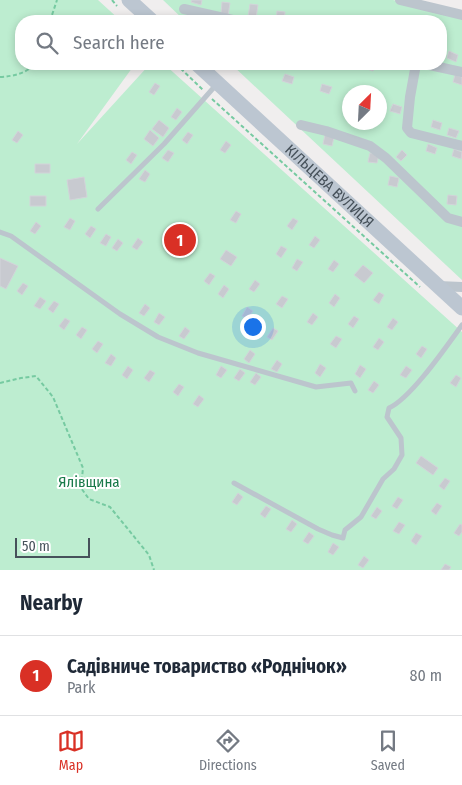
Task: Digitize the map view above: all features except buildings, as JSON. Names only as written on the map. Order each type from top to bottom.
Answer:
[{"type":"main road","points":[[129,0],[145,15]]},
{"type":"main road","name":"КІЛЬЦЕВА ВУЛИЦЯ","points":[[204,70],[432,289],[462,308]]},
{"type":"street","points":[[400,0],[462,15]]},
{"type":"street","points":[[184,9],[210,15]]},
{"type":"street","points":[[447,69],[462,72]]},
{"type":"street","points":[[415,70],[410,97],[408,128],[411,133],[462,146]]},
{"type":"street","points":[[300,124],[326,130],[370,146],[386,158],[448,218],[462,222]]},
{"type":"street","points":[[432,289],[462,287]]},
{"type":"lane","points":[[98,209],[164,144],[218,83]]},
{"type":"lane","points":[[0,232],[11,236],[120,314],[158,337],[198,353],[316,387],[351,383],[355,391]]},
{"type":"lane","points":[[234,483],[318,529],[343,538],[345,530],[360,516],[383,479],[394,469],[402,455],[401,438],[387,417],[389,408],[397,404],[425,373],[462,325]]},
{"type":"path","points":[[52,15],[57,0]]},
{"type":"path","points":[[0,77],[14,76],[29,70]]},
{"type":"path","points":[[182,70],[208,95],[432,289]]},
{"type":"path","points":[[0,383],[36,376],[53,397],[83,468],[81,488],[89,499],[110,507],[149,555],[154,570]]},
{"type":"green space","name":"Ялівщина","points":[[0,0],[98,0],[114,15],[15,15],[15,70],[131,70],[77,144],[145,70],[171,70],[462,332],[462,570],[0,570]]},
{"type":"green space","points":[[163,0],[393,0],[462,16],[462,280],[237,70],[447,70],[447,15],[179,15]]},
{"type":"place","name":"Садівниче товариство «Роднічок»","points":[[180,240]]}]
